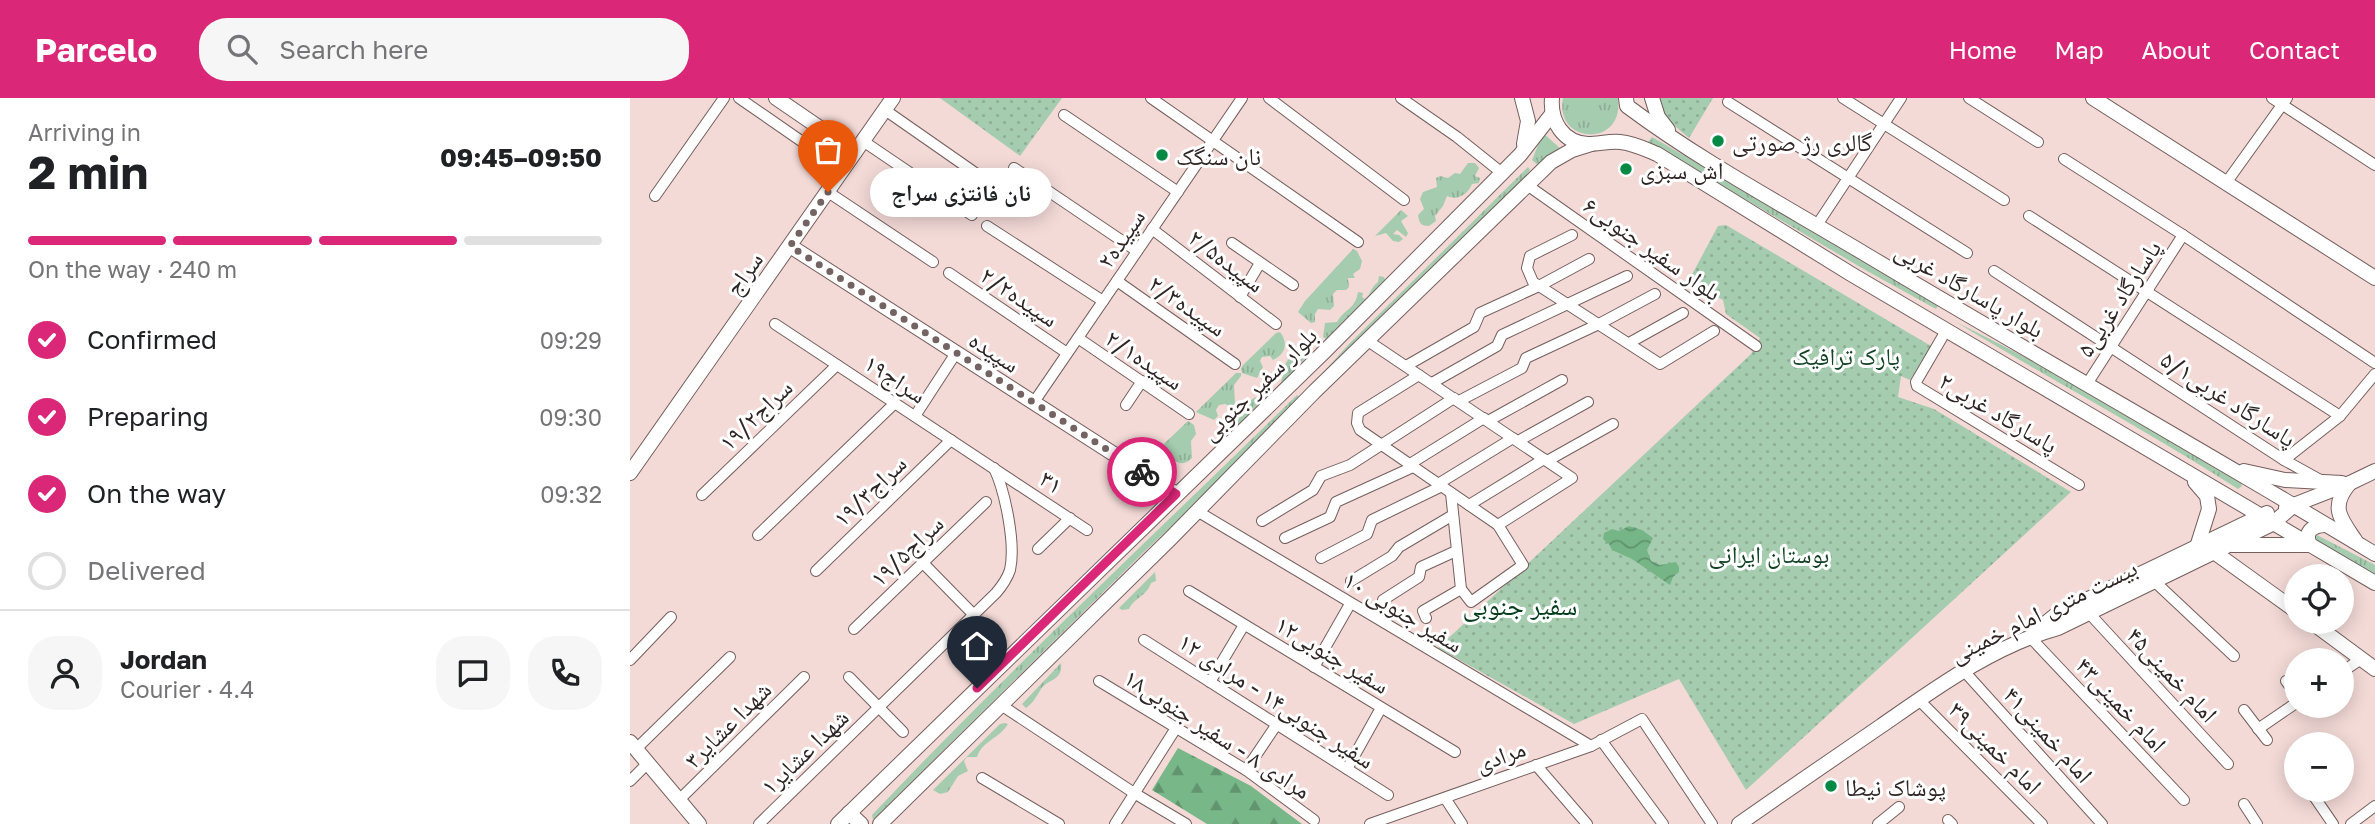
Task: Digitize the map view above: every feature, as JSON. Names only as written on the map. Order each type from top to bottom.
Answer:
[{"type":"main road","points":[[776,98],[859,147]]},
{"type":"main road","points":[[1522,98],[1528,121],[1528,133],[1522,152]]},
{"type":"main road","points":[[1539,98],[1552,107],[1555,122],[1566,136],[1574,141],[1597,143]]},
{"type":"main road","points":[[1652,98],[1658,117],[1684,146]]},
{"type":"main road","points":[[2093,98],[2375,278]]},
{"type":"main road","name":"بلوار پاسارگاد غربی","points":[[1627,101],[1684,146],[2375,554]]},
{"type":"main road","name":"سراج","points":[[632,466],[889,104]]},
{"type":"main road","name":"بلوار سفیر جنوبی","points":[[843,819],[1502,173],[1522,152],[1552,107]]},
{"type":"main road","name":"بلوار پاسارگاد غربی","points":[[1597,143],[1624,142],[1657,154],[1851,274],[2375,583]]},
{"type":"main road","name":"بلوار سفیر جنوبی","points":[[880,824],[1314,392],[1551,162],[1562,155],[1597,143]]},
{"type":"main road","points":[[1502,173],[1519,161],[1528,160],[1535,169],[1527,185]]},
{"type":"main road","name":"سپیده","points":[[790,246],[1176,494]]},
{"type":"main road","points":[[1944,327],[1953,306]]},
{"type":"main road","points":[[1296,377],[1314,392]]},
{"type":"main road","points":[[2226,466],[2285,480],[2350,483]]},
{"type":"main road","points":[[2185,470],[2207,496],[2209,509],[2197,547]]},
{"type":"main road","points":[[2029,636],[2057,614],[2259,516],[2293,506],[2375,471]]},
{"type":"main road","points":[[2225,496],[2239,497],[2246,491],[2246,483],[2240,474]]},
{"type":"main road","points":[[2350,483],[2337,503],[2342,521],[2357,543]]},
{"type":"main road","name":"بیست متری امام خمینی","points":[[1739,824],[1757,818],[1919,700],[1964,671],[2029,636],[2058,628],[2272,524],[2293,506]]},
{"type":"main road","points":[[2221,548],[2310,545],[2309,531],[2324,525]]},
{"type":"main road","points":[[2221,548],[2284,601]]},
{"type":"main road","points":[[2327,634],[2375,669]]},
{"type":"main road","points":[[633,746],[679,800],[693,822]]},
{"type":"main road","points":[[843,819],[861,824]]},
{"type":"street","points":[[655,196],[724,98]]},
{"type":"street","points":[[739,98],[820,153]]},
{"type":"street","points":[[1151,98],[1358,243]]},
{"type":"street","name":"سپیده۲","points":[[1034,402],[1242,98]]},
{"type":"street","points":[[1269,98],[1404,200]]},
{"type":"street","points":[[1401,98],[1502,173]]},
{"type":"street","points":[[1843,98],[2004,200]]},
{"type":"street","points":[[1817,225],[1902,98]]},
{"type":"street","points":[[1969,98],[2038,142]]},
{"type":"street","points":[[2272,98],[2284,101],[2375,165]]},
{"type":"street","points":[[2226,183],[2284,101]]},
{"type":"street","points":[[1728,103],[1967,253]]},
{"type":"street","points":[[889,104],[984,178]]},
{"type":"street","points":[[1064,115],[1178,192]]},
{"type":"street","points":[[859,147],[972,215]]},
{"type":"street","points":[[2064,159],[2375,363]]},
{"type":"street","points":[[1014,168],[1137,251]]},
{"type":"street","name":"بلوار سفیر جنوبی۶","points":[[1527,185],[1756,346]]},
{"type":"street","points":[[828,192],[933,262]]},
{"type":"street","points":[[2029,216],[2340,416]]},
{"type":"street","points":[[987,226],[1102,302]]},
{"type":"street","name":"سپیده۲/۵","points":[[1152,229],[1276,324]]},
{"type":"street","points":[[1572,235],[1530,256],[1527,268],[1533,282],[1660,364],[1714,331]]},
{"type":"street","name":"پاسارگاد غربی۵","points":[[2087,384],[2183,235]]},
{"type":"street","points":[[1231,243],[1293,285]]},
{"type":"street","points":[[1406,366],[1474,327],[1480,313],[1589,259]]},
{"type":"street","points":[[1240,296],[1260,263]]},
{"type":"street","name":"پاسارگاد غربی۵/۱","points":[[1994,271],[2284,460],[2325,483]]},
{"type":"street","name":"سپیده۲/۲","points":[[949,273],[1067,353]]},
{"type":"street","points":[[1432,383],[1497,346],[1502,335],[1627,276]]},
{"type":"street","name":"سپیده۲/۳","points":[[1116,281],[1235,364]]},
{"type":"street","points":[[1262,521],[1313,489],[1321,476],[1350,465],[1380,444],[1457,400],[1522,368],[1526,358],[1599,324],[1655,293]]},
{"type":"street","points":[[1629,343],[1683,313]]},
{"type":"street","name":"سراج۱۹","points":[[775,324],[994,468]]},
{"type":"street","name":"پاسارگاد غربی۲","points":[[1944,327],[1916,382],[1917,386],[2079,485]]},
{"type":"street","name":"سپیده۲/۱","points":[[1078,338],[1189,414]]},
{"type":"street","points":[[1368,341],[1572,478],[1498,525]]},
{"type":"street","points":[[915,416],[956,353]]},
{"type":"street","name":"سراج۱۹/۲","points":[[702,495],[837,365]]},
{"type":"street","points":[[1419,374],[1358,413],[1357,424],[1360,430],[1498,525],[1523,565],[1471,602],[1461,589],[1453,515],[1444,488]]},
{"type":"street","points":[[2284,460],[2340,416],[2375,374]]},
{"type":"street","points":[[1285,538],[1330,517],[1336,502],[1411,466],[1486,420],[1562,380]]},
{"type":"street","points":[[1126,405],[1142,381]]},
{"type":"street","points":[[758,535],[895,402]]},
{"type":"street","points":[[1321,558],[1367,534],[1372,520],[1444,488],[1515,439],[1588,402]]},
{"type":"street","points":[[1469,505],[1613,424]]},
{"type":"street","name":"سراج۱۹/۳","points":[[816,571],[951,440]]},
{"type":"street","name":"۳۱","points":[[994,468],[1087,530]]},
{"type":"street","name":"شهدا عشایر۱","points":[[759,824],[1006,581],[1011,557],[1004,491],[994,468]]},
{"type":"street","name":"سراج۱۹/۵","points":[[854,629],[986,502]]},
{"type":"street","name":"سفیر جنوبی ۱۰","points":[[1197,511],[1350,604],[1596,743]]},
{"type":"street","points":[[1351,581],[1392,556],[1399,547],[1453,515]]},
{"type":"street","points":[[1038,549],[1070,518]]},
{"type":"street","points":[[1383,600],[1419,576],[1422,567],[1456,551]]},
{"type":"street","points":[[923,563],[974,615]]},
{"type":"street","points":[[2154,581],[2234,656]]},
{"type":"street","points":[[1426,618],[1423,611],[1461,589]]},
{"type":"street","name":"سفیر جنوبی۱۲","points":[[1189,592],[1455,752]]},
{"type":"street","points":[[1314,667],[1350,604]]},
{"type":"street","name":"امام خمینی۴۵","points":[[2088,612],[2228,764]]},
{"type":"street","points":[[630,660],[671,617]]},
{"type":"street","points":[[1210,682],[1244,625]]},
{"type":"street","name":"امام خمینی۴۳","points":[[2029,636],[2184,800]]},
{"type":"street","name":"سفیر جنوبی۱۴ - مرادی ۱۲","points":[[1144,640],[1388,795]]},
{"type":"street","points":[[633,746],[730,657]]},
{"type":"street","points":[[2354,664],[2361,659]]},
{"type":"street","name":"امام خمینی۴۱","points":[[1964,671],[2102,824]]},
{"type":"street","name":"شهدا عشایر۳","points":[[679,800],[804,677]]},
{"type":"street","points":[[849,677],[903,732]]},
{"type":"street","name":"مرادی ۸ - سفیر جنوبی۱۸","points":[[1099,681],[1246,770],[1314,820]]},
{"type":"street","name":"امام خمینی۳۹","points":[[1919,700],[2042,824]]},
{"type":"street","points":[[1001,705],[1186,824]]},
{"type":"street","points":[[1347,769],[1381,708]]},
{"type":"street","points":[[2244,710],[2267,740]]},
{"type":"street","points":[[2258,729],[2284,711]]},
{"type":"street","name":"مرادی","points":[[1373,823],[1596,743],[1642,719],[1712,824]]},
{"type":"street","points":[[1246,770],[1277,724]]},
{"type":"street","points":[[1115,824],[1177,728]]},
{"type":"street","points":[[1596,743],[1663,824]]},
{"type":"street","points":[[630,781],[648,763]]},
{"type":"street","points":[[1536,765],[1587,824]]},
{"type":"street","points":[[982,778],[1059,824]]},
{"type":"street","points":[[1445,797],[1462,824]]},
{"type":"street","points":[[2318,802],[2333,824]]},
{"type":"street","points":[[2244,804],[2257,824]]},
{"type":"street","points":[[2351,824],[2367,819],[2375,806]]},
{"type":"street","points":[[1878,824],[1899,807]]},
{"type":"green space","points":[[940,98],[1062,98],[1020,156]]},
{"type":"green space","points":[[1563,98],[1618,98],[1617,114],[1611,126],[1601,132],[1578,132],[1569,125],[1563,114]]},
{"type":"green space","points":[[1659,98],[1713,98],[1689,138],[1666,116]]},
{"type":"green space","points":[[1543,133],[1562,150],[1540,167],[1532,160]]},
{"type":"green space","points":[[1652,137],[1938,306],[1936,309],[1867,271],[1648,142]]},
{"type":"green space","points":[[1468,163],[1475,163],[1479,168],[1475,176],[1480,178],[1479,183],[1472,184],[1465,194],[1459,197],[1447,196],[1435,216],[1436,221],[1429,226],[1422,225],[1418,215],[1424,209],[1420,199],[1423,192],[1437,187],[1436,178],[1440,176],[1448,178],[1455,173],[1460,174]]},
{"type":"green space","points":[[1528,167],[1530,170],[1520,184],[1321,380],[1319,377],[1348,345]]},
{"type":"green space","points":[[1401,210],[1408,216],[1401,221],[1408,233],[1406,237],[1397,230],[1393,234],[1403,239],[1399,242],[1393,241],[1386,233],[1375,236]]},
{"type":"green space","name":"بوستان ایرانی","points":[[1726,225],[1931,346],[1910,380],[1901,376],[1898,397],[1934,409],[2071,492],[1746,790],[1679,679],[1574,724],[1438,648],[1751,354],[1760,338],[1726,314],[1723,300],[1688,282],[1718,226]]},
{"type":"green space","points":[[1353,249],[1362,261],[1360,269],[1353,274],[1355,278],[1348,278],[1349,287],[1333,294],[1334,306],[1330,310],[1318,309],[1315,322],[1311,323],[1298,312]]},
{"type":"green space","points":[[1379,276],[1385,280],[1326,339],[1323,337],[1325,323],[1337,322],[1355,302],[1358,292],[1363,293],[1362,297],[1365,299],[1378,282]]},
{"type":"green space","points":[[1956,322],[2100,399],[2241,482],[2242,486],[2238,489]]},
{"type":"green space","points":[[1280,332],[1285,345],[1280,355],[1273,360],[1270,356],[1262,357],[1260,361],[1263,367],[1257,378],[1242,373],[1243,365]]},
{"type":"green space","points":[[1309,349],[1311,352],[1281,384],[1288,360]]},
{"type":"green space","points":[[1236,373],[1241,373],[1241,376],[1234,385],[1235,405],[1219,405],[1216,410],[1218,416],[1214,420],[1196,412]]},
{"type":"green space","points":[[1297,395],[1299,397],[1252,451],[1146,550],[873,820],[872,815],[976,708]]},
{"type":"green space","points":[[1255,397],[1261,401],[1233,431],[1229,432],[1224,428],[1225,423],[1232,420],[1240,409]]},
{"type":"green space","points":[[1188,421],[1194,425],[1196,434],[1191,441],[1192,458],[1183,463],[1172,460],[1170,467],[1165,469],[1148,459]]},
{"type":"green space","points":[[2317,535],[2375,565],[2375,576],[2314,540]]},
{"type":"green space","points":[[1155,572],[1156,581],[1151,583],[1147,591],[1129,609],[1119,608]]},
{"type":"green space","points":[[1061,663],[1058,676],[1044,685],[1026,708],[1022,704]]},
{"type":"green space","points":[[1000,724],[1008,724],[1005,729],[983,747],[977,757],[967,757],[964,761],[968,771],[958,776],[948,792],[940,794],[933,790]]},
{"type":"green space","points":[[1178,748],[1251,786],[1302,824],[1207,824],[1152,790]]},
{"type":"water","points":[[1629,526],[1642,530],[1653,538],[1647,550],[1651,561],[1660,565],[1676,562],[1679,572],[1670,585],[1632,559],[1612,550],[1603,539],[1604,533],[1612,529],[1619,531]]},
{"type":"way so far","points":[[828,192],[790,246],[1142,472]]},
{"type":"place","name":"گالری رژ صورتی","points":[[1718,141]]},
{"type":"place","name":"نان سنگک","points":[[1162,155]]},
{"type":"place","name":"اش سبزی","points":[[1626,169]]},
{"type":"place","name":"نان فانتزی سراج","points":[[828,192]]},
{"type":"place","name":"پوشاک نیطا","points":[[1831,786]]},
{"type":"district","name":"سفیر جنوبی","points":[[1520,605]]},
{"type":"route","points":[[977,688],[1176,494],[1142,472]]},
{"type":"park label","name":"پارک ترافیک","points":[[1846,355]]}]
